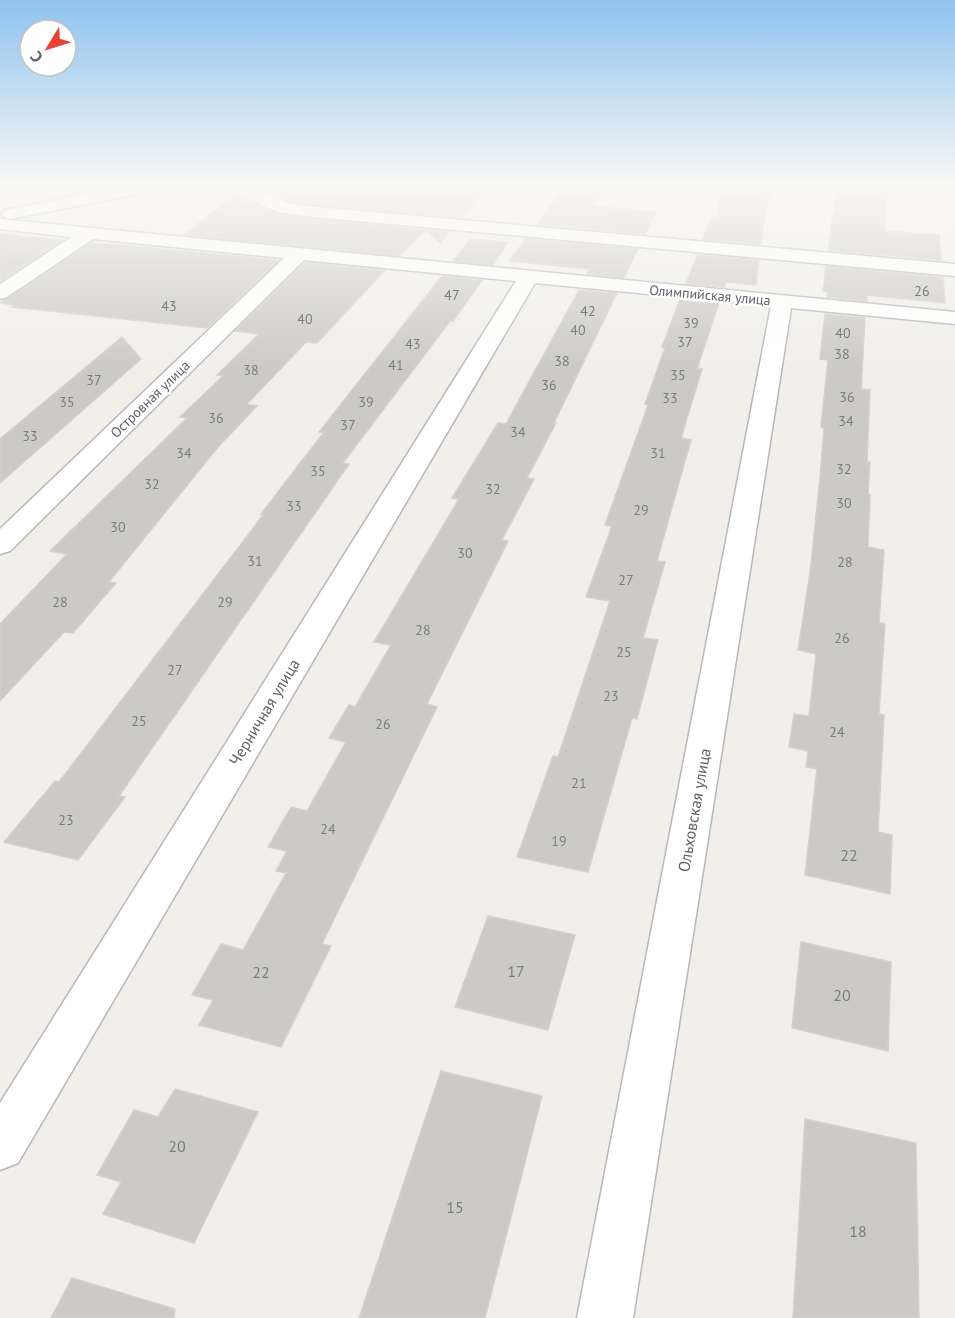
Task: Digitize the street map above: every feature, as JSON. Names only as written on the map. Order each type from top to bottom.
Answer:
[{"type":"street","points":[[0,293],[67,248]]},
{"type":"street","name":"Олимпийская улица","points":[[234,248],[955,318]]},
{"type":"street","points":[[707,248],[955,270]]},
{"type":"street","name":"Островная улица","points":[[0,545],[299,254]]},
{"type":"street","name":"Черничная улица","points":[[0,1147],[528,277]]},
{"type":"street","name":"Ольховская улица","points":[[605,1318],[782,301]]},
{"type":"building","points":[[0,248],[51,248],[0,281]]},
{"type":"building","points":[[84,248],[146,248],[279,260],[207,328],[12,307],[15,305],[0,303]]},
{"type":"building","points":[[312,248],[408,248],[399,256]]},
{"type":"building","points":[[464,248],[504,248],[493,265],[453,261]]},
{"type":"building","points":[[519,248],[638,249],[624,278],[587,274],[590,269],[509,261]]},
{"type":"building","points":[[828,248],[940,248],[941,260],[828,250]]},
{"type":"building","points":[[697,255],[759,260],[756,285],[726,282],[724,287],[686,284]]},
{"type":"building","points":[[305,262],[385,270],[317,343],[306,342],[247,404],[257,406],[218,447],[109,582],[116,583],[73,633],[64,632],[0,701],[0,624],[67,554],[50,551],[187,418],[180,417],[223,376],[217,375],[259,334],[235,331]]},
{"type":"building","points":[[826,266],[943,277],[945,303],[867,295],[867,301],[827,297],[828,292],[823,291]]},
{"type":"building","points":[[442,276],[482,280],[343,463],[349,464],[119,796],[125,797],[78,860],[4,842],[55,781],[59,782],[324,432],[319,432]]},
{"type":"building","points":[[579,290],[617,293],[554,423],[556,423],[527,478],[534,479],[502,540],[508,541],[427,704],[437,707],[322,944],[331,946],[281,1047],[199,1025],[213,1000],[192,995],[221,944],[243,950],[286,873],[276,871],[287,851],[268,847],[291,807],[307,811],[346,742],[329,738],[349,705],[355,707],[391,645],[374,642],[459,499],[452,498],[498,423],[506,424]]},
{"type":"building","points":[[680,299],[719,303],[697,369],[702,369],[681,438],[691,440],[657,561],[665,562],[643,638],[658,640],[637,719],[632,718],[588,872],[517,857],[553,756],[558,757],[610,601],[586,597],[612,526],[605,525],[648,405],[645,404],[665,348],[662,347]]},
{"type":"building","points":[[825,314],[865,318],[861,389],[870,390],[867,462],[870,462],[868,547],[884,550],[879,623],[885,624],[879,714],[884,715],[878,832],[892,835],[890,894],[805,875],[817,769],[806,767],[808,751],[789,747],[794,714],[809,716],[816,654],[798,650],[810,573],[824,428],[821,427],[828,360],[820,359]]},
{"type":"building","points":[[122,337],[141,359],[0,483],[0,439]]},
{"type":"building","points":[[488,916],[575,935],[548,1030],[455,1007]]},
{"type":"building","points":[[801,942],[891,962],[888,1051],[792,1028]]},
{"type":"building","points":[[441,1071],[542,1096],[485,1318],[359,1318]]},
{"type":"building","points":[[175,1089],[258,1112],[194,1243],[103,1214],[121,1182],[97,1175],[134,1110],[158,1117]]},
{"type":"building","points":[[805,1119],[916,1143],[919,1318],[793,1318]]},
{"type":"building","points":[[72,1278],[175,1309],[174,1318],[51,1318]]}]
